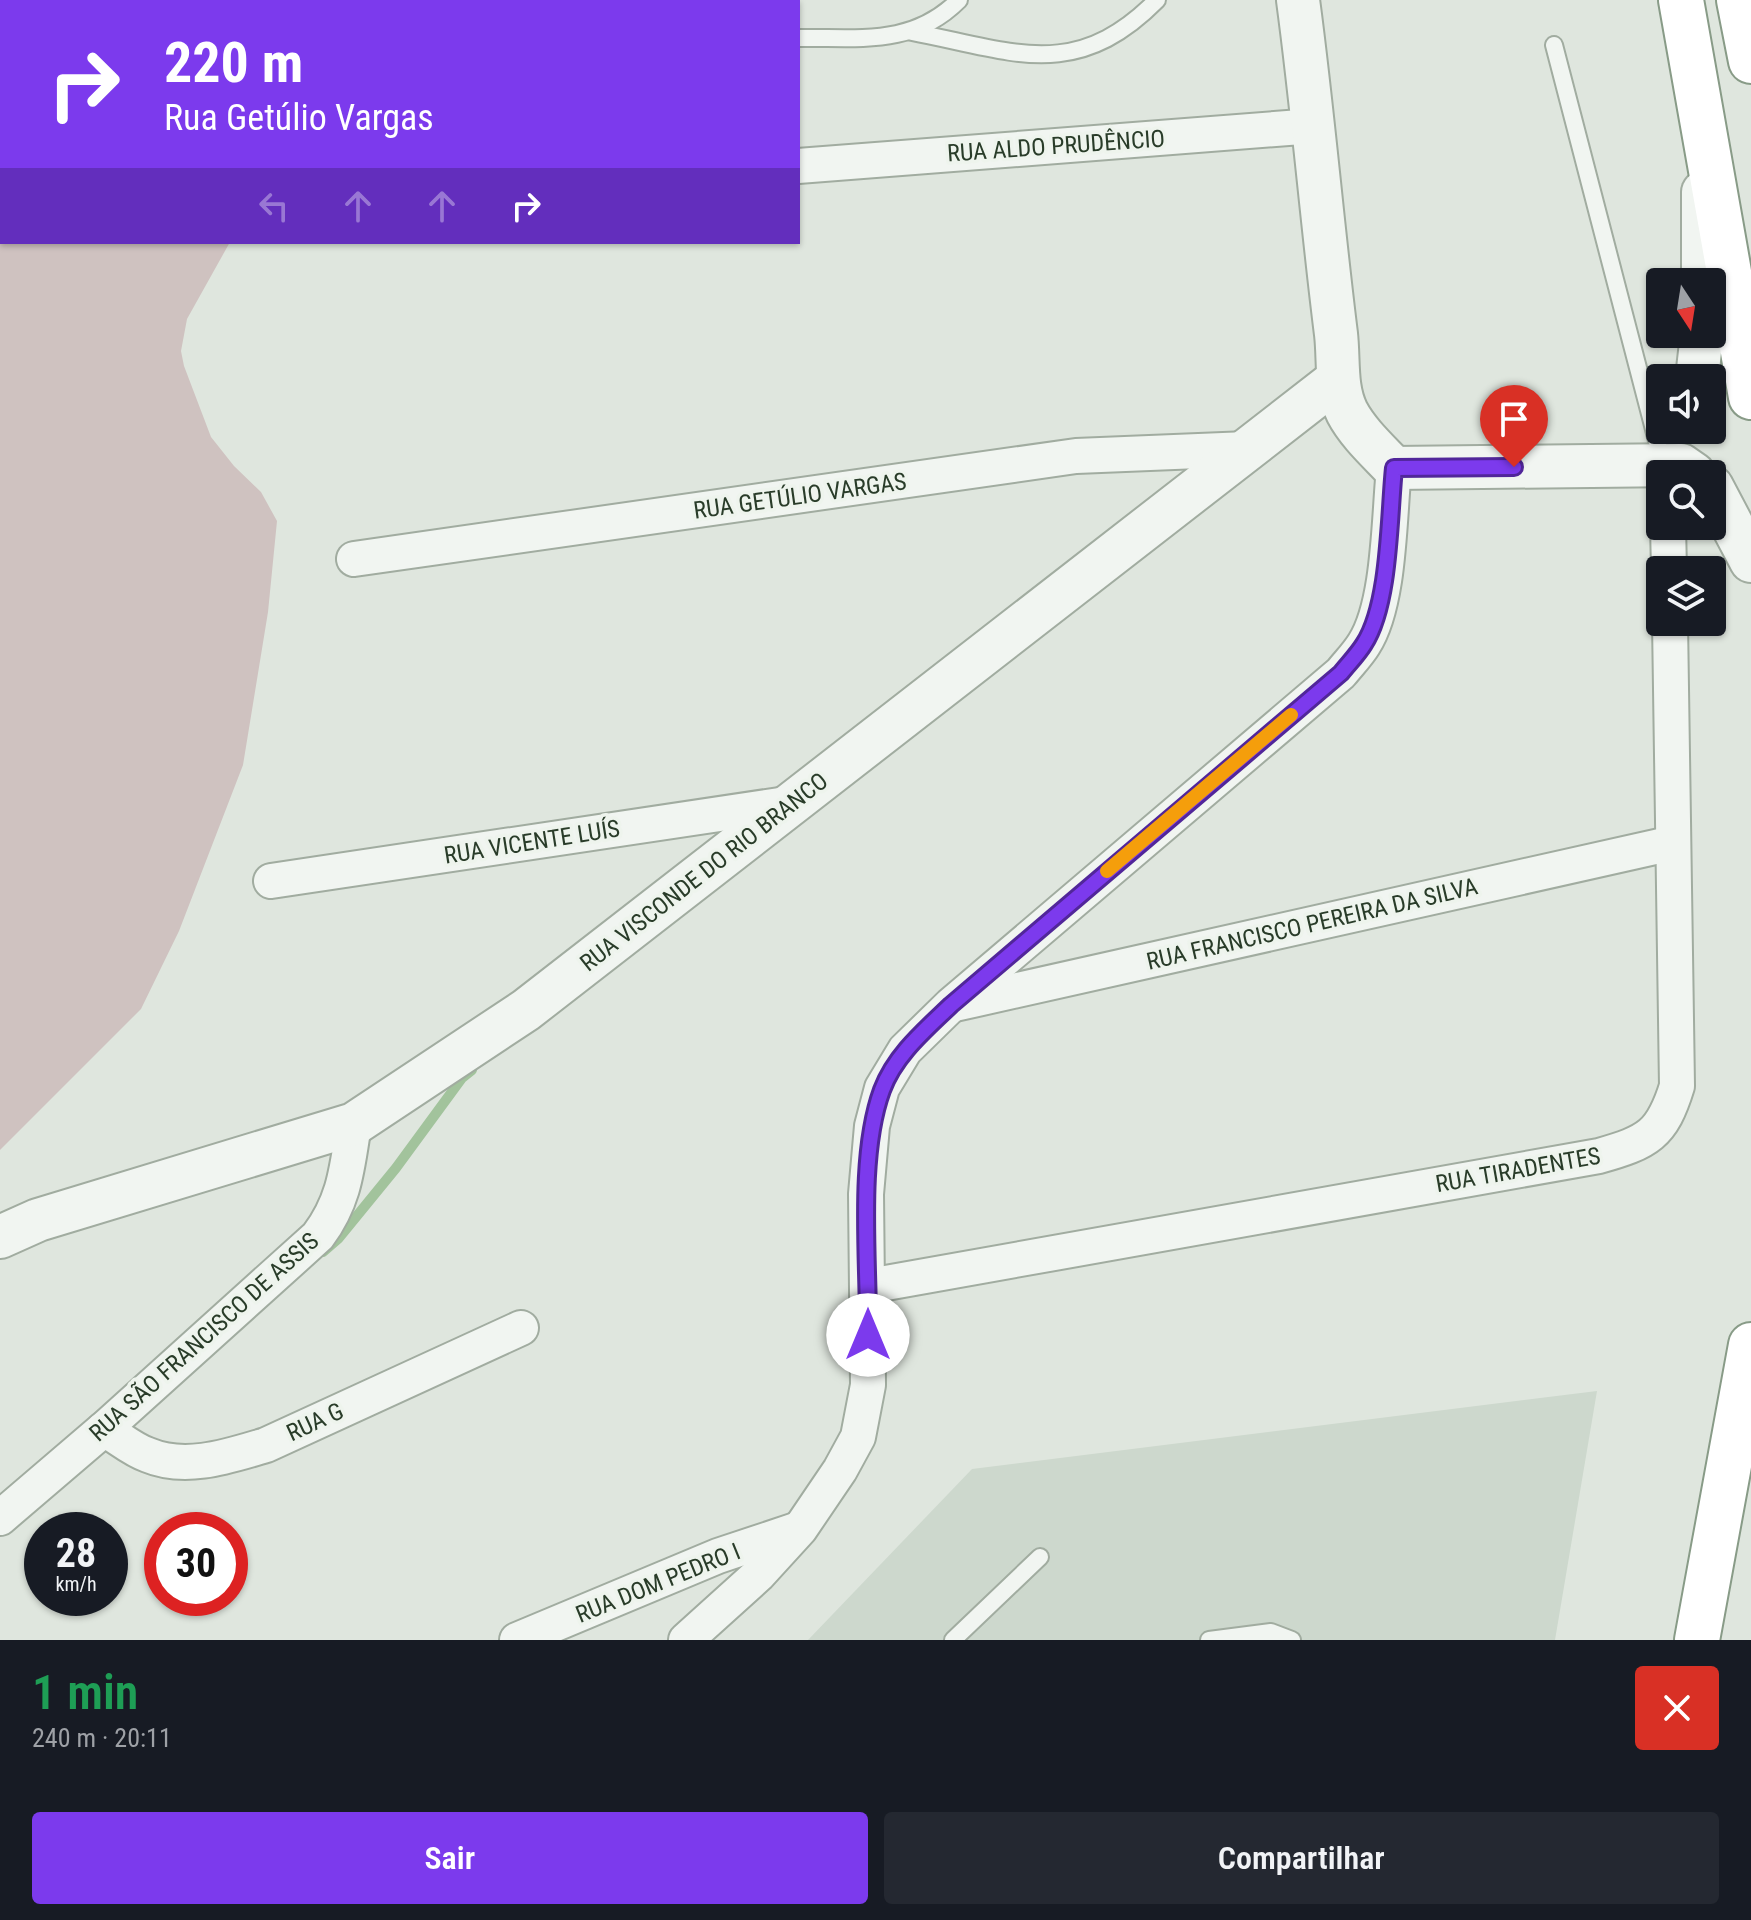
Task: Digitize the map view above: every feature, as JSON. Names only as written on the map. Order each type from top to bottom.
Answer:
[{"type":"highway","points":[[1681,0],[1751,397]]},
{"type":"highway","points":[[1739,0],[1751,61]]},
{"type":"highway","points":[[1697,1640],[1751,1345]]},
{"type":"street","points":[[686,1640],[758,1575],[800,1529],[858,1437],[868,1385],[866,1194],[872,1126],[882,1088],[905,1050],[951,1005],[1341,673],[1366,642],[1377,613],[1383,585],[1394,468],[1347,411],[1338,379],[1314,126],[1298,0]]},
{"type":"street","points":[[1703,115],[1703,268]]},
{"type":"street","name":"RUA ALDO PRUDÊNCIO","points":[[800,166],[1314,126]]},
{"type":"street","name":"RUA VISCONDE DO RIO BRANCO","points":[[0,1237],[38,1220],[354,1124],[526,1010],[1338,379]]},
{"type":"street","name":"RUA GETÚLIO VARGAS","points":[[354,559],[1076,456],[1248,449]]},
{"type":"street","points":[[1394,468],[1646,466]]},
{"type":"street","points":[[1726,526],[1751,561]]},
{"type":"street","name":"RUA TIRADENTES","points":[[869,1286],[1599,1156],[1629,1148],[1656,1132],[1669,1112],[1677,1086],[1670,636]]},
{"type":"street","name":"RUA VICENTE LUÍS","points":[[271,881],[793,803]]},
{"type":"street","name":"RUA FRANCISCO PEREIRA DA SILVA","points":[[951,1005],[1673,843]]},
{"type":"street","name":"RUA SÃO FRANCISCO DE ASSIS","points":[[0,1518],[104,1429],[318,1236],[334,1214],[344,1189],[354,1124]]},
{"type":"street","name":"RUA G","points":[[104,1429],[148,1456],[182,1462],[223,1458],[266,1445],[521,1328]]},
{"type":"street","name":"RUA DOM PEDRO I","points":[[517,1640],[718,1556],[800,1529]]},
{"type":"lane","points":[[800,38],[882,37],[912,32],[945,14],[959,0]]},
{"type":"lane","points":[[912,32],[1037,56],[1067,53],[1103,42],[1136,21],[1157,0]]},
{"type":"lane","points":[[1554,45],[1682,460]]},
{"type":"lane","points":[[953,1640],[1040,1557]]},
{"type":"lane","points":[[1209,1640],[1271,1632],[1292,1640]]},
{"type":"shaded area","points":[[0,244],[229,244],[187,319],[181,351],[211,437],[234,466],[261,492],[277,521],[268,612],[243,765],[179,931],[141,1009],[0,1150]]},
{"type":"shaded area","points":[[1597,1391],[1555,1640],[808,1640],[972,1469]]},
{"type":"waterway","points":[[323,1252],[338,1239],[396,1168],[462,1078],[472,1070]]},
{"type":"slow traffic","points":[[1107,871],[1291,715]]},
{"type":"route","points":[[868,1335],[866,1194],[872,1126],[882,1088],[905,1050],[951,1005],[1341,673],[1366,642],[1377,613],[1383,585],[1394,468],[1514,467]]}]
